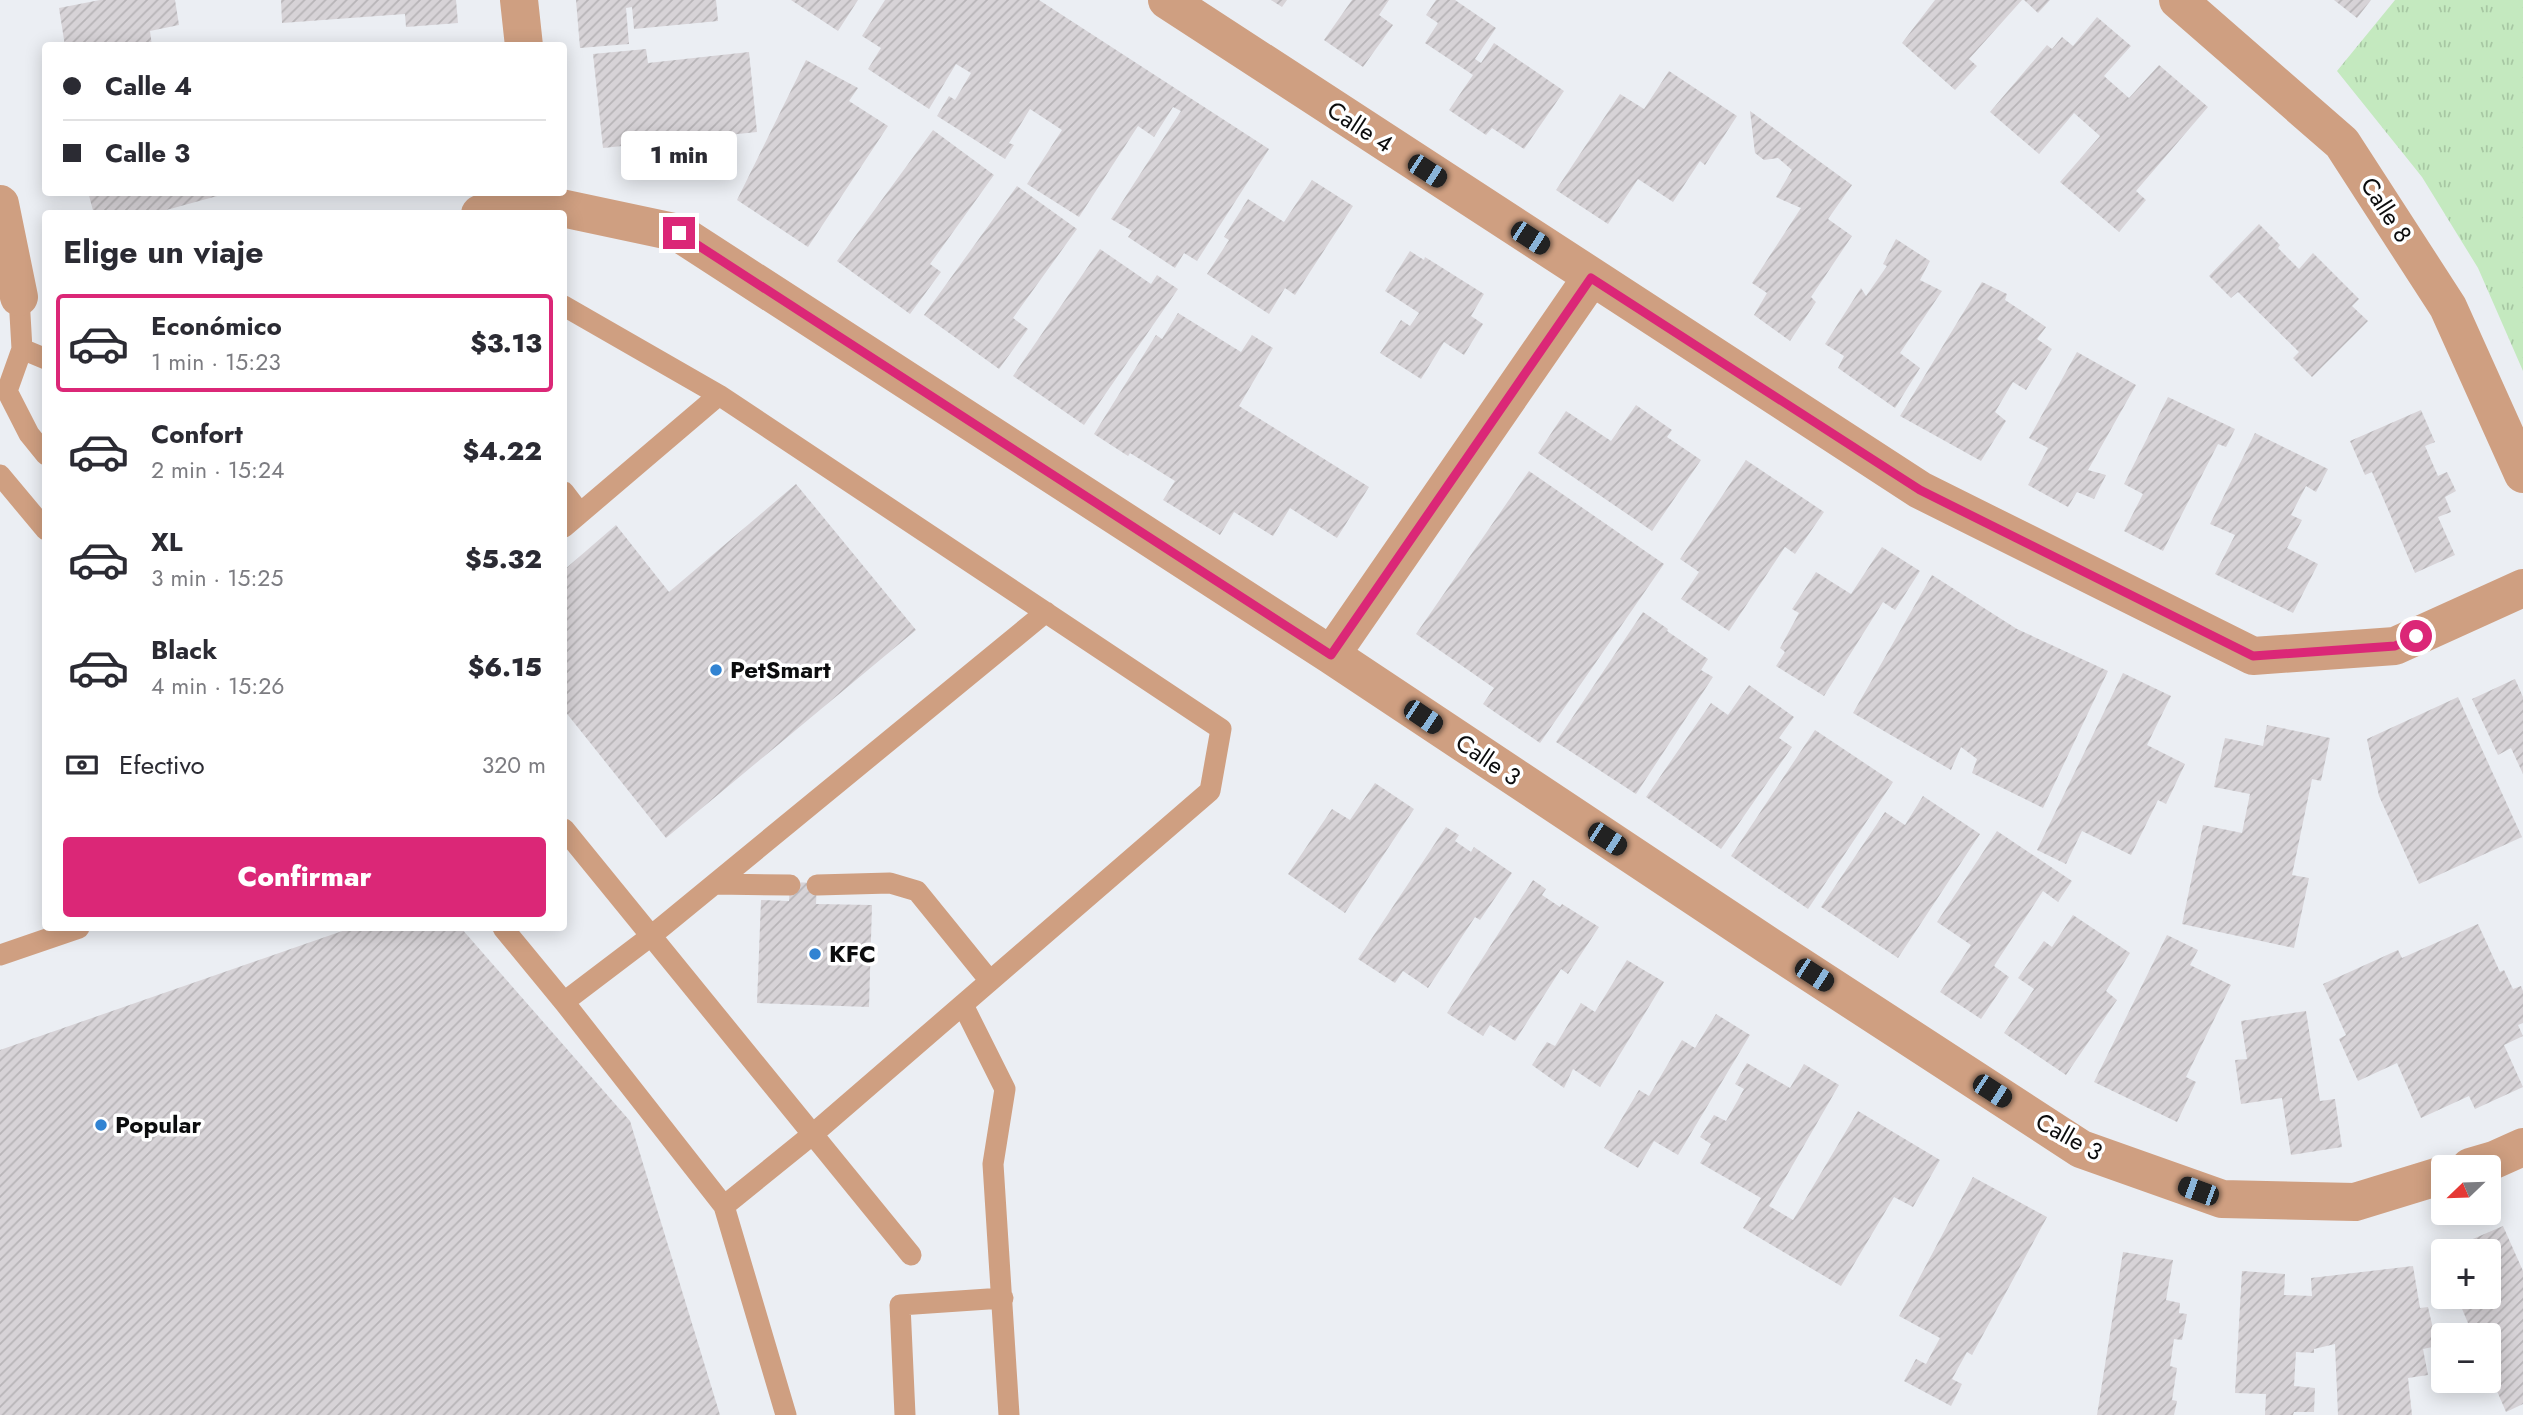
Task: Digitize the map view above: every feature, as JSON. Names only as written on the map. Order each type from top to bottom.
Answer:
[{"type":"street","points":[[519,0],[524,42]]},
{"type":"street","name":"Calle 4","points":[[1167,0],[1920,490],[2253,656],[2395,646],[2523,588]]},
{"type":"street","name":"Calle 8","points":[[2178,0],[2342,143],[2448,307],[2523,474]]},
{"type":"street","name":"Calle 3","points":[[501,210],[537,203],[679,233],[1331,655],[2081,1149],[2221,1199],[2355,1202],[2431,1179]]},
{"type":"street","points":[[0,204],[22,298]]},
{"type":"street","points":[[1331,655],[1591,278]]},
{"type":"street","points":[[2501,1157],[2523,1147]]},
{"type":"lane","points":[[22,298],[22,349],[7,391],[29,434],[42,449]]},
{"type":"lane","points":[[567,308],[719,396],[1221,729],[1210,791],[813,1134],[724,1206]]},
{"type":"lane","points":[[22,349],[42,357]]},
{"type":"lane","points":[[567,524],[719,396]]},
{"type":"lane","points":[[0,475],[42,525]]},
{"type":"lane","points":[[567,496],[580,513]]},
{"type":"lane","points":[[564,1002],[651,936],[1046,612]]},
{"type":"lane","points":[[567,833],[911,1255]]},
{"type":"lane","points":[[817,885],[890,883],[917,891],[990,981]]},
{"type":"lane","points":[[715,884],[790,885]]},
{"type":"lane","points":[[0,955],[70,931]]},
{"type":"lane","points":[[505,931],[724,1206],[786,1415]]},
{"type":"lane","points":[[962,1005],[1006,1088],[993,1164],[1009,1415]]},
{"type":"lane","points":[[905,1415],[900,1305],[1003,1298]]},
{"type":"green space","points":[[2395,0],[2523,0],[2523,371],[2478,268],[2422,177],[2337,71]]},
{"type":"building","points":[[100,0],[175,0],[179,25],[150,31],[151,42],[64,42],[59,8]]},
{"type":"building","points":[[281,0],[456,0],[458,23],[406,27],[405,14],[282,23]]},
{"type":"building","points":[[576,0],[716,0],[718,21],[634,29],[632,7],[626,8],[629,44],[580,48]]},
{"type":"building","points":[[791,0],[858,0],[838,31]]},
{"type":"building","points":[[885,0],[1039,0],[1269,149],[1197,261],[1184,253],[1175,268],[1128,237],[1132,231],[1111,219],[1181,111],[1173,107],[1154,137],[1138,126],[1079,217],[1027,184],[1062,130],[1030,109],[1009,143],[1014,145],[1005,159],[937,116],[949,96],[955,100],[971,73],[956,64],[929,109],[868,69],[881,48],[862,36]]},
{"type":"building","points":[[1271,0],[1287,0],[1282,7]]},
{"type":"building","points":[[1352,0],[1389,0],[1379,15],[1393,25],[1363,67],[1324,40]]},
{"type":"building","points":[[1436,0],[1455,0],[1496,28],[1475,59],[1481,63],[1494,43],[1564,91],[1524,149],[1492,128],[1486,135],[1449,110],[1473,75],[1425,43],[1438,23],[1426,15]]},
{"type":"building","points":[[1935,0],[2022,0],[1969,59],[1977,66],[1955,90],[1902,43]]},
{"type":"building","points":[[2024,0],[2050,0],[2038,13]]},
{"type":"building","points":[[2334,0],[2371,0],[2357,18]]},
{"type":"building","points":[[2097,17],[2131,46],[2104,76],[2129,98],[2159,65],[2208,107],[2136,191],[2146,200],[2119,232],[2060,182],[2100,136],[2074,113],[2039,154],[1990,112],[2047,45],[2052,49],[2062,37],[2073,46]]},
{"type":"building","points":[[646,49],[648,63],[749,52],[757,132],[603,148],[593,54]]},
{"type":"building","points":[[806,60],[858,88],[849,101],[888,126],[808,247],[737,200]]},
{"type":"building","points":[[1669,71],[1737,116],[1705,165],[1700,161],[1673,202],[1638,179],[1608,224],[1556,190],[1620,94],[1644,109]]},
{"type":"building","points":[[1750,111],[1852,185],[1828,219],[1852,236],[1811,297],[1816,302],[1790,341],[1754,315],[1767,293],[1752,283],[1801,208],[1776,197],[1792,170],[1778,158],[1764,160],[1755,153]]},
{"type":"building","points":[[933,130],[994,175],[930,264],[941,272],[910,314],[837,261]]},
{"type":"building","points":[[1312,180],[1353,206],[1295,295],[1285,288],[1269,314],[1207,274],[1229,240],[1224,237],[1248,199],[1284,222]]},
{"type":"building","points":[[1017,186],[1077,229],[1013,318],[1028,329],[999,369],[924,315]]},
{"type":"building","points":[[89,196],[217,196],[166,210],[93,210]]},
{"type":"building","points":[[2259,224],[2299,269],[2313,253],[2359,299],[2352,306],[2368,321],[2312,377],[2293,358],[2299,352],[2238,292],[2231,298],[2209,276]]},
{"type":"building","points":[[1896,239],[1930,261],[1920,280],[1942,291],[1900,353],[1920,368],[1895,408],[1838,368],[1844,356],[1825,344],[1861,288],[1866,296],[1887,266],[1883,264]]},
{"type":"building","points":[[1100,249],[1151,284],[1157,275],[1178,289],[1084,425],[1013,376]]},
{"type":"building","points":[[1410,251],[1424,260],[1425,257],[1484,294],[1471,316],[1483,324],[1464,355],[1444,342],[1421,379],[1380,353],[1401,320],[1410,326],[1419,313],[1385,291]]},
{"type":"building","points":[[1982,282],[2007,294],[2005,300],[2046,327],[2037,339],[2052,349],[2026,390],[2013,382],[1995,412],[2006,421],[1981,461],[1900,416]]},
{"type":"building","points":[[1178,313],[1241,352],[1252,335],[1273,348],[1239,406],[1369,487],[1337,538],[1290,508],[1273,536],[1234,512],[1220,535],[1163,500],[1175,481],[1094,434],[1156,335],[1162,339]]},
{"type":"building","points":[[2077,352],[2136,385],[2088,470],[2106,475],[2094,499],[2077,492],[2068,507],[2028,485],[2048,448],[2029,438]]},
{"type":"building","points":[[2168,397],[2235,429],[2226,447],[2218,444],[2163,551],[2124,531],[2143,494],[2124,484]]},
{"type":"building","points":[[1636,405],[1672,430],[1667,437],[1701,460],[1652,531],[1538,453],[1566,411],[1611,441]]},
{"type":"building","points":[[2421,410],[2435,442],[2425,446],[2438,476],[2447,472],[2456,491],[2445,497],[2451,512],[2438,517],[2455,555],[2415,573],[2372,472],[2365,475],[2350,441]]},
{"type":"building","points":[[2255,433],[2328,469],[2316,492],[2306,486],[2291,515],[2302,520],[2287,548],[2318,564],[2293,613],[2215,574],[2235,535],[2210,524]]},
{"type":"building","points":[[1746,460],[1824,512],[1795,554],[1785,547],[1729,631],[1681,599],[1699,572],[1680,559]]},
{"type":"building","points":[[1529,471],[1664,564],[1540,743],[1483,704],[1494,688],[1416,634]]},
{"type":"building","name":"PetSmart","points":[[796,484],[916,630],[666,838],[567,714],[567,567],[616,525],[669,592]]},
{"type":"building","points":[[1882,547],[1920,571],[1895,610],[1883,602],[1824,696],[1776,666],[1785,652],[1780,648],[1799,613],[1792,609],[1816,572],[1851,594]]},
{"type":"building","points":[[1932,575],[2017,629],[2108,671],[2043,808],[1972,773],[1977,759],[1961,747],[1951,770],[1853,713]]},
{"type":"building","points":[[1643,612],[1708,659],[1701,670],[1713,677],[1636,794],[1556,742]]},
{"type":"building","points":[[2123,673],[2171,696],[2147,745],[2185,764],[2166,804],[2158,800],[2131,855],[2082,831],[2066,864],[2037,850]]},
{"type":"building","points":[[2515,679],[2523,697],[2523,774],[2511,748],[2498,755],[2472,699]]},
{"type":"building","points":[[1749,685],[1794,717],[1779,738],[1792,747],[1721,849],[1646,797],[1711,703],[1728,715]]},
{"type":"building","points":[[2458,697],[2522,837],[2419,884],[2379,796],[2367,739]]},
{"type":"building","points":[[2267,725],[2330,738],[2321,781],[2312,779],[2292,875],[2309,878],[2294,948],[2182,924],[2203,825],[2242,833],[2250,794],[2214,787],[2225,738],[2263,746]]},
{"type":"building","points":[[1815,730],[1893,782],[1808,909],[1731,856]]},
{"type":"building","points":[[1375,783],[1414,809],[1345,913],[1288,874],[1332,809],[1350,820]]},
{"type":"building","points":[[1923,796],[1980,834],[1898,958],[1821,907],[1885,812],[1905,825]]},
{"type":"building","points":[[1446,827],[1459,835],[1455,841],[1471,852],[1474,847],[1512,873],[1480,920],[1475,917],[1428,988],[1403,971],[1395,983],[1358,959]]},
{"type":"building","points":[[1997,831],[2072,881],[2058,902],[2043,891],[1994,966],[2009,977],[1981,1019],[1940,992],[1971,945],[1937,922]]},
{"type":"building","points":[[1533,880],[1546,889],[1542,895],[1599,927],[1568,974],[1561,969],[1515,1041],[1490,1025],[1483,1036],[1447,1013]]},
{"type":"building","name":"KFC","points":[[790,882],[817,883],[816,904],[872,905],[869,1007],[757,1003],[761,900],[789,901]]},
{"type":"building","points":[[2073,915],[2130,953],[2106,991],[2117,1000],[2066,1075],[2004,1033],[2034,989],[2018,978],[2044,941],[2052,947]]},
{"type":"building","points":[[2478,924],[2500,972],[2504,970],[2513,989],[2521,986],[2523,991],[2523,1023],[2518,1025],[2523,1036],[2504,1045],[2523,1087],[2475,1109],[2469,1096],[2421,1118],[2397,1063],[2358,1081],[2339,1039],[2346,1035],[2323,984],[2398,950],[2402,958]]},
{"type":"building","points":[[342,931],[464,931],[630,1121],[720,1415],[0,1415],[0,1050]]},
{"type":"building","points":[[2167,935],[2198,950],[2190,965],[2231,985],[2186,1077],[2196,1082],[2177,1122],[2094,1082]]},
{"type":"building","points":[[1627,960],[1664,982],[1600,1087],[1573,1069],[1564,1088],[1532,1065],[1547,1042],[1555,1046],[1581,1003],[1595,1012]]},
{"type":"building","points":[[2306,1011],[2320,1101],[2335,1099],[2342,1147],[2291,1155],[2282,1098],[2241,1104],[2235,1060],[2247,1059],[2241,1021]]},
{"type":"building","points":[[1716,1014],[1750,1035],[1678,1155],[1654,1141],[1638,1168],[1604,1148],[1639,1090],[1649,1096],[1682,1040],[1695,1048]]},
{"type":"building","points":[[1747,1063],[1790,1088],[1804,1064],[1839,1085],[1769,1206],[1793,1220],[1858,1111],[1940,1160],[1913,1207],[1894,1197],[1841,1286],[1743,1228],[1761,1198],[1700,1163],[1711,1144],[1700,1137],[1714,1115],[1726,1121],[1744,1089],[1735,1084]]},
{"type":"building","points":[[1973,1177],[2047,1217],[1972,1355],[1967,1352],[1952,1379],[1962,1384],[1951,1406],[1904,1381],[1916,1359],[1926,1364],[1940,1338],[1899,1316]]},
{"type":"building","points":[[2503,1226],[2523,1271],[2523,1404],[2506,1412],[2498,1393],[2501,1393],[2501,1323],[2468,1323],[2462,1309],[2501,1309],[2501,1239],[2473,1239]]},
{"type":"building","points":[[2123,1252],[2173,1260],[2166,1300],[2180,1303],[2179,1313],[2187,1314],[2182,1340],[2174,1339],[2170,1366],[2177,1368],[2172,1400],[2177,1401],[2174,1415],[2097,1415]]},
{"type":"building","points":[[2413,1266],[2420,1308],[2428,1307],[2432,1323],[2431,1347],[2423,1349],[2428,1375],[2408,1378],[2412,1415],[2338,1415],[2335,1344],[2314,1349],[2314,1353],[2296,1352],[2294,1386],[2315,1388],[2314,1412],[2265,1415],[2266,1394],[2235,1393],[2242,1271],[2285,1274],[2284,1295],[2312,1296],[2311,1278]]},
{"type":"place","name":"PetSmart","points":[[716,670]]},
{"type":"place","name":"KFC","points":[[815,954]]},
{"type":"place","name":"Popular","points":[[101,1125]]},
{"type":"route","points":[[679,233],[1331,655],[1591,278],[1920,490],[2253,656],[2395,646],[2416,636]]}]
